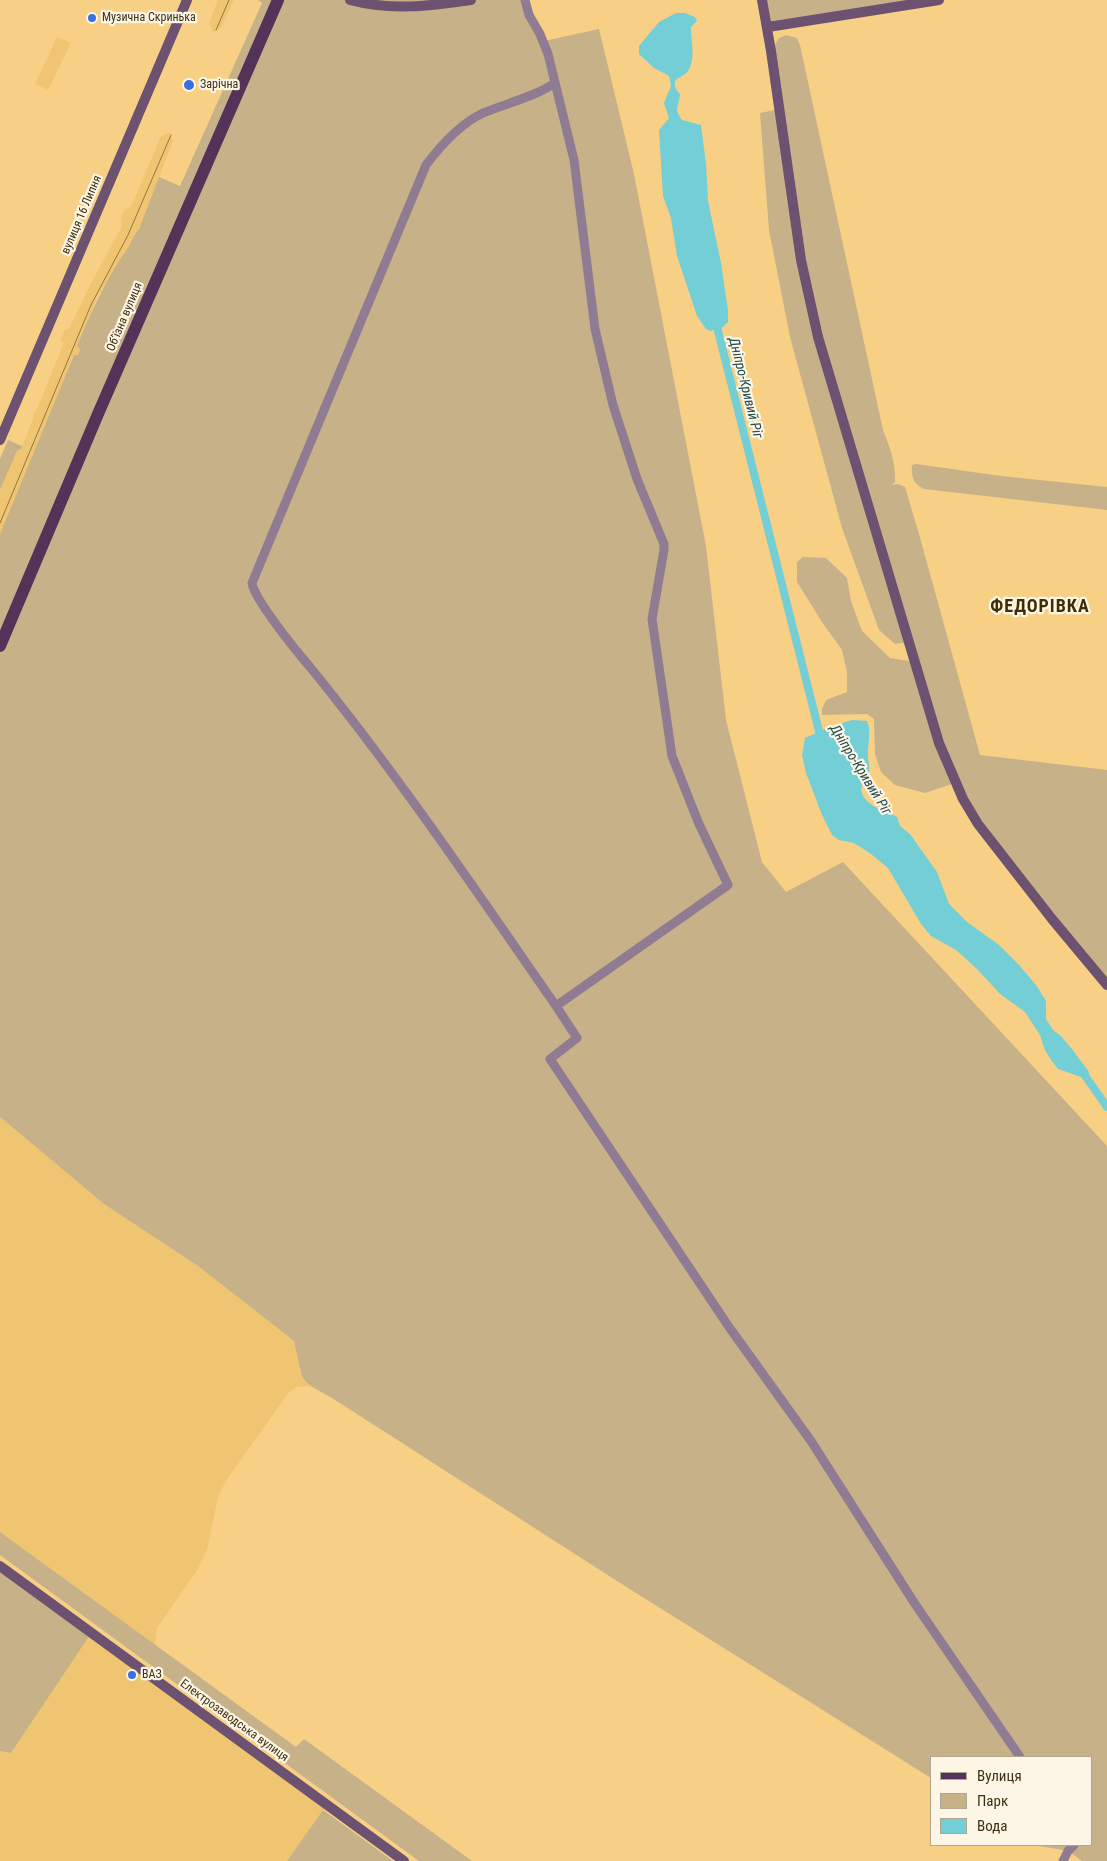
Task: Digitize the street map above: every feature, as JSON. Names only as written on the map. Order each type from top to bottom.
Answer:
[{"type":"main road","name":"вулиця 16 Липня","points":[[0,440],[187,0]]},
{"type":"main road","name":"Обʼїзна вулиця","points":[[0,646],[278,0]]},
{"type":"main road","points":[[350,0],[394,7],[416,7],[471,0]]},
{"type":"main road","points":[[762,0],[768,27],[801,260],[818,337],[939,743],[963,800],[978,824],[1052,920],[1107,985]]},
{"type":"main road","points":[[768,27],[939,0]]},
{"type":"main road","name":"Електрозаводська вулиця","points":[[0,1566],[404,1861]]},
{"type":"street","points":[[525,0],[529,15],[540,34],[548,54],[574,160],[595,329],[616,414],[637,479],[664,544],[652,619],[672,756],[699,824],[728,885],[556,1006]]},
{"type":"street","points":[[556,83],[546,90],[482,114],[470,121],[443,144],[426,165],[252,583],[256,594],[293,646],[386,765],[577,1038],[550,1060],[729,1327],[811,1441],[920,1612],[1019,1756]]},
{"type":"street","points":[[1062,1861],[1073,1846]]},
{"type":"shaded area","points":[[218,0],[234,0],[221,28],[213,32],[209,23]]},
{"type":"shaded area","points":[[57,37],[71,43],[48,90],[35,84]]},
{"type":"shaded area","points":[[170,132],[173,141],[139,229],[99,294],[77,346],[80,350],[78,355],[74,355],[0,534],[0,490],[17,451],[21,449],[33,419],[33,414],[36,411],[64,343],[60,340],[65,330],[69,329],[122,226],[121,216],[125,209],[131,207],[161,136]]},
{"type":"shaded area","points":[[0,1117],[104,1204],[198,1266],[294,1341],[306,1382],[314,1388],[308,1386],[297,1387],[289,1392],[226,1481],[218,1497],[207,1550],[198,1569],[157,1628],[155,1645],[0,1532]]},
{"type":"shaded area","points":[[92,1632],[327,1805],[287,1861],[0,1861],[0,1751],[11,1753]]},
{"type":"green space","points":[[258,0],[525,0],[544,41],[599,29],[634,174],[706,546],[726,720],[762,862],[786,892],[843,862],[1107,1146],[1107,1861],[1082,1861],[1068,1851],[1040,1846],[1092,1846],[1092,1756],[930,1756],[930,1777],[314,1388],[302,1376],[294,1341],[198,1266],[104,1204],[0,1117],[0,534],[74,355],[78,355],[80,350],[77,346],[93,308],[112,272],[139,229],[159,177],[180,186],[262,3]]},
{"type":"green space","points":[[762,0],[939,0],[768,27]]},
{"type":"green space","points":[[786,35],[797,38],[800,45],[883,430],[893,462],[895,482],[892,485],[898,484],[905,487],[980,755],[1107,770],[1107,985],[1052,919],[955,783],[925,793],[895,785],[881,772],[875,754],[874,719],[867,714],[822,715],[822,709],[826,700],[847,692],[847,672],[842,650],[797,582],[797,562],[803,557],[826,558],[847,578],[851,601],[862,631],[890,658],[915,662],[909,642],[895,644],[879,630],[842,528],[790,337],[769,230],[760,113],[780,109],[771,51],[779,38]]},
{"type":"green space","points":[[8,440],[22,446],[17,451],[0,490],[0,459]]},
{"type":"green space","points":[[912,465],[1001,476],[1107,487],[1107,510],[924,489],[915,482],[912,476]]},
{"type":"green space","points":[[0,1532],[296,1747],[304,1739],[472,1861],[419,1861],[0,1555]]},
{"type":"green space","points":[[0,1566],[92,1632],[11,1753],[0,1751]]},
{"type":"green space","points":[[323,1810],[393,1861],[287,1861]]},
{"type":"water","points":[[676,13],[685,13],[695,17],[697,21],[691,27],[692,61],[687,72],[675,81],[676,88],[680,94],[677,110],[682,120],[701,125],[708,201],[721,263],[728,310],[728,322],[723,327],[710,331],[706,329],[697,316],[677,256],[671,218],[663,196],[659,130],[669,118],[664,103],[671,86],[669,76],[654,68],[639,54],[639,46],[659,22]]},
{"type":"water","points":[[852,720],[867,721],[868,725],[869,772],[862,785],[863,796],[877,808],[897,817],[900,826],[910,834],[937,872],[949,904],[967,922],[999,945],[1036,985],[1046,1001],[1046,1019],[1089,1072],[1088,1076],[1081,1077],[1058,1069],[1044,1048],[1040,1035],[1025,1012],[1000,994],[956,950],[931,936],[921,924],[888,868],[854,843],[839,840],[832,835],[806,773],[802,755],[805,738]]},
{"type":"waterway","name":"Дніпро-Кривий Ріг","points":[[715,319],[820,735],[823,739]]},
{"type":"waterway","name":"Дніпро-Кривий Ріг","points":[[1081,1070],[1107,1107]]},
{"type":"tram line","points":[[216,30],[229,0]]},
{"type":"tram line","points":[[0,523],[91,305],[128,235],[171,135]]},
{"type":"place","name":"Музична Скринька","points":[[92,18]]},
{"type":"place","name":"Зарічна","points":[[189,85]]},
{"type":"place","name":"ВАЗ","points":[[132,1675]]},
{"type":"district","name":"ФЕДОРІВКА","points":[[1040,607]]}]
